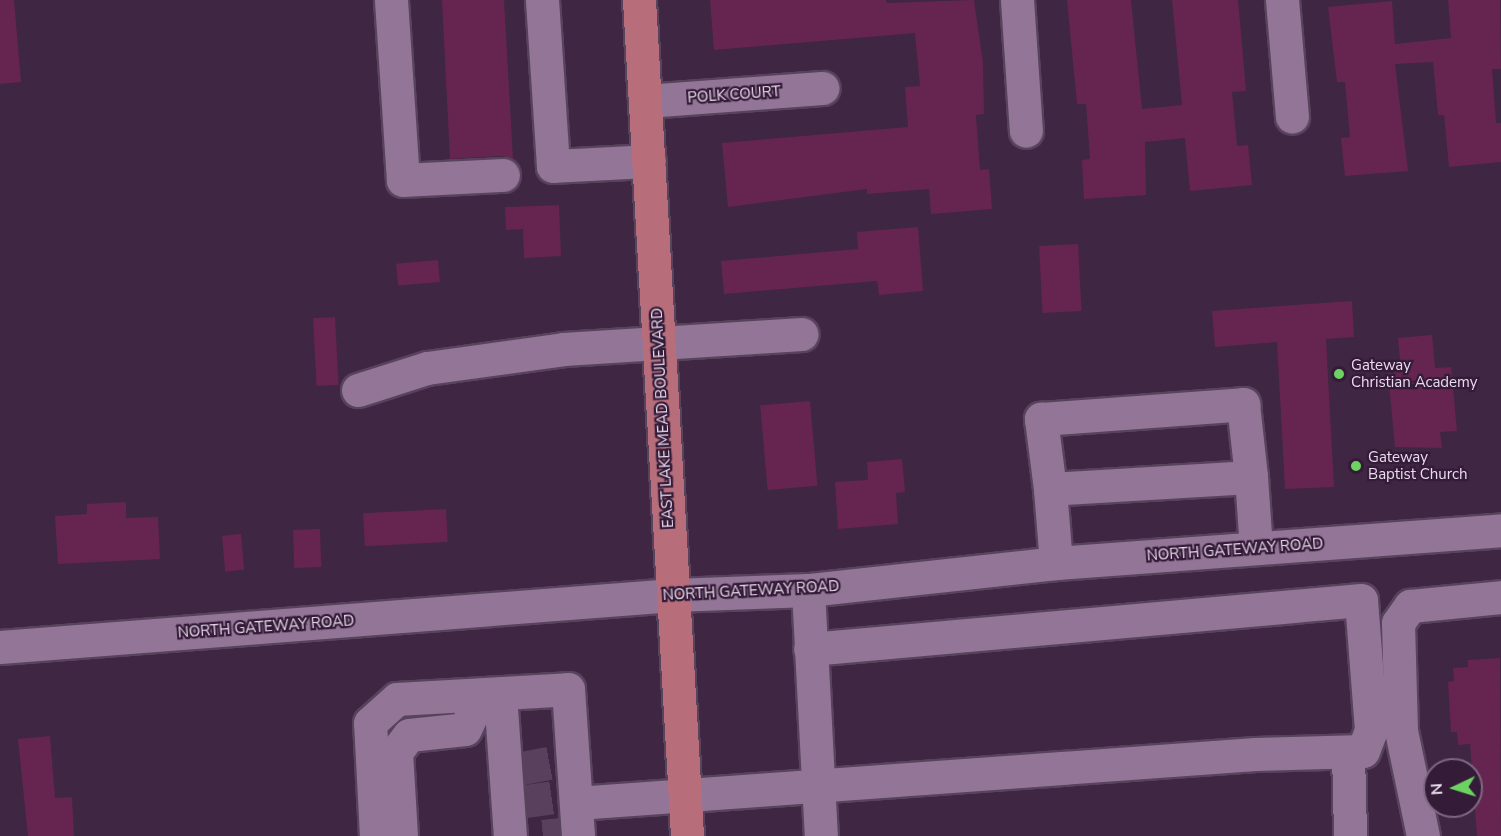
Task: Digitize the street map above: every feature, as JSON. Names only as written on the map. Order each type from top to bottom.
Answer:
[{"type":"main road","name":"EAST LAKE MEAD BOULEVARD","points":[[639,0],[687,836]]},
{"type":"street","points":[[391,0],[403,180],[503,175]]},
{"type":"street","points":[[542,0],[553,166],[648,160]]},
{"type":"street","points":[[1017,0],[1026,131]]},
{"type":"street","points":[[1282,0],[1292,117]]},
{"type":"street","name":"POLK COURT","points":[[645,101],[823,88]]},
{"type":"street","points":[[358,390],[427,368],[564,349],[802,334]]},
{"type":"street","points":[[1056,563],[1041,419],[1243,404],[1257,548]]},
{"type":"street","points":[[1050,489],[1251,477]]},
{"type":"street","name":"NORTH GATEWAY ROAD","points":[[0,647],[673,595],[808,590],[1056,563],[1501,530]]},
{"type":"street","points":[[808,590],[821,836]]},
{"type":"street","points":[[1423,836],[1401,731],[1398,623],[1410,606],[1501,597]]},
{"type":"street","points":[[376,836],[370,723],[398,699],[568,689],[566,760],[572,816],[684,796],[1255,754],[1363,751],[1371,730],[1360,600],[810,649]]},
{"type":"street","points":[[490,694],[512,787],[510,836]]},
{"type":"street","points":[[401,836],[396,752],[409,735],[465,729],[490,694]]},
{"type":"street","points":[[1348,752],[1350,836]]},
{"type":"building","points":[[0,0],[14,0],[21,82],[0,84]]},
{"type":"building","points":[[442,0],[504,0],[513,159],[502,156],[450,159]]},
{"type":"building","points":[[710,0],[886,0],[887,3],[974,0],[983,63],[984,114],[976,115],[980,170],[989,169],[992,209],[931,214],[929,189],[867,194],[867,189],[728,207],[722,143],[908,127],[905,87],[920,86],[915,33],[714,50]]},
{"type":"building","points":[[1067,0],[1131,0],[1142,109],[1182,105],[1172,0],[1238,0],[1246,91],[1232,92],[1237,146],[1248,145],[1252,185],[1190,191],[1185,138],[1145,142],[1146,195],[1084,199],[1082,160],[1090,159],[1086,104],[1077,104]]},
{"type":"building","points":[[1448,0],[1500,0],[1501,69],[1492,69],[1496,123],[1501,123],[1501,162],[1449,167],[1444,115],[1438,115],[1433,62],[1395,64],[1408,171],[1345,176],[1341,138],[1350,137],[1345,82],[1337,82],[1328,7],[1392,1],[1395,44],[1451,38]]},
{"type":"building","points":[[559,205],[561,256],[524,258],[523,229],[506,230],[505,207]]},
{"type":"building","points":[[918,227],[923,291],[879,295],[877,281],[724,294],[721,261],[858,249],[857,232]]},
{"type":"building","points":[[1078,244],[1082,311],[1043,313],[1039,246]]},
{"type":"building","points":[[438,260],[440,282],[398,286],[396,264]]},
{"type":"building","points":[[1352,301],[1354,337],[1326,339],[1334,487],[1285,489],[1277,342],[1215,347],[1212,311]]},
{"type":"building","points":[[335,317],[339,385],[317,386],[313,318]]},
{"type":"building","points":[[1432,335],[1435,368],[1451,367],[1457,431],[1440,432],[1442,448],[1395,447],[1388,373],[1401,372],[1398,338]]},
{"type":"building","points":[[810,401],[817,486],[768,490],[760,405]]},
{"type":"building","points":[[902,459],[905,492],[896,493],[898,524],[838,529],[835,482],[868,480],[867,462]]},
{"type":"building","points":[[126,502],[126,518],[158,517],[160,559],[58,564],[55,516],[87,514],[87,504]]},
{"type":"building","points":[[446,509],[448,542],[365,546],[363,513]]},
{"type":"building","points":[[320,529],[321,567],[294,568],[293,530]]},
{"type":"building","points":[[241,534],[244,570],[225,572],[222,536]]},
{"type":"building","points":[[1500,658],[1501,836],[1477,836],[1476,818],[1483,818],[1483,758],[1471,758],[1470,744],[1458,745],[1457,732],[1451,732],[1448,682],[1454,681],[1453,668],[1468,667],[1468,660]]},
{"type":"building","points":[[50,736],[55,798],[72,797],[74,836],[28,836],[18,739]]},
{"type":"tunnel","points":[[517,769],[559,761]]},
{"type":"tunnel","points":[[519,802],[561,796]]},
{"type":"tunnel","points":[[543,836],[563,834]]},
{"type":"place","name":"Gateway Christian Academy","points":[[1339,374]]},
{"type":"place","name":"Gateway Baptist Church","points":[[1356,466]]}]
